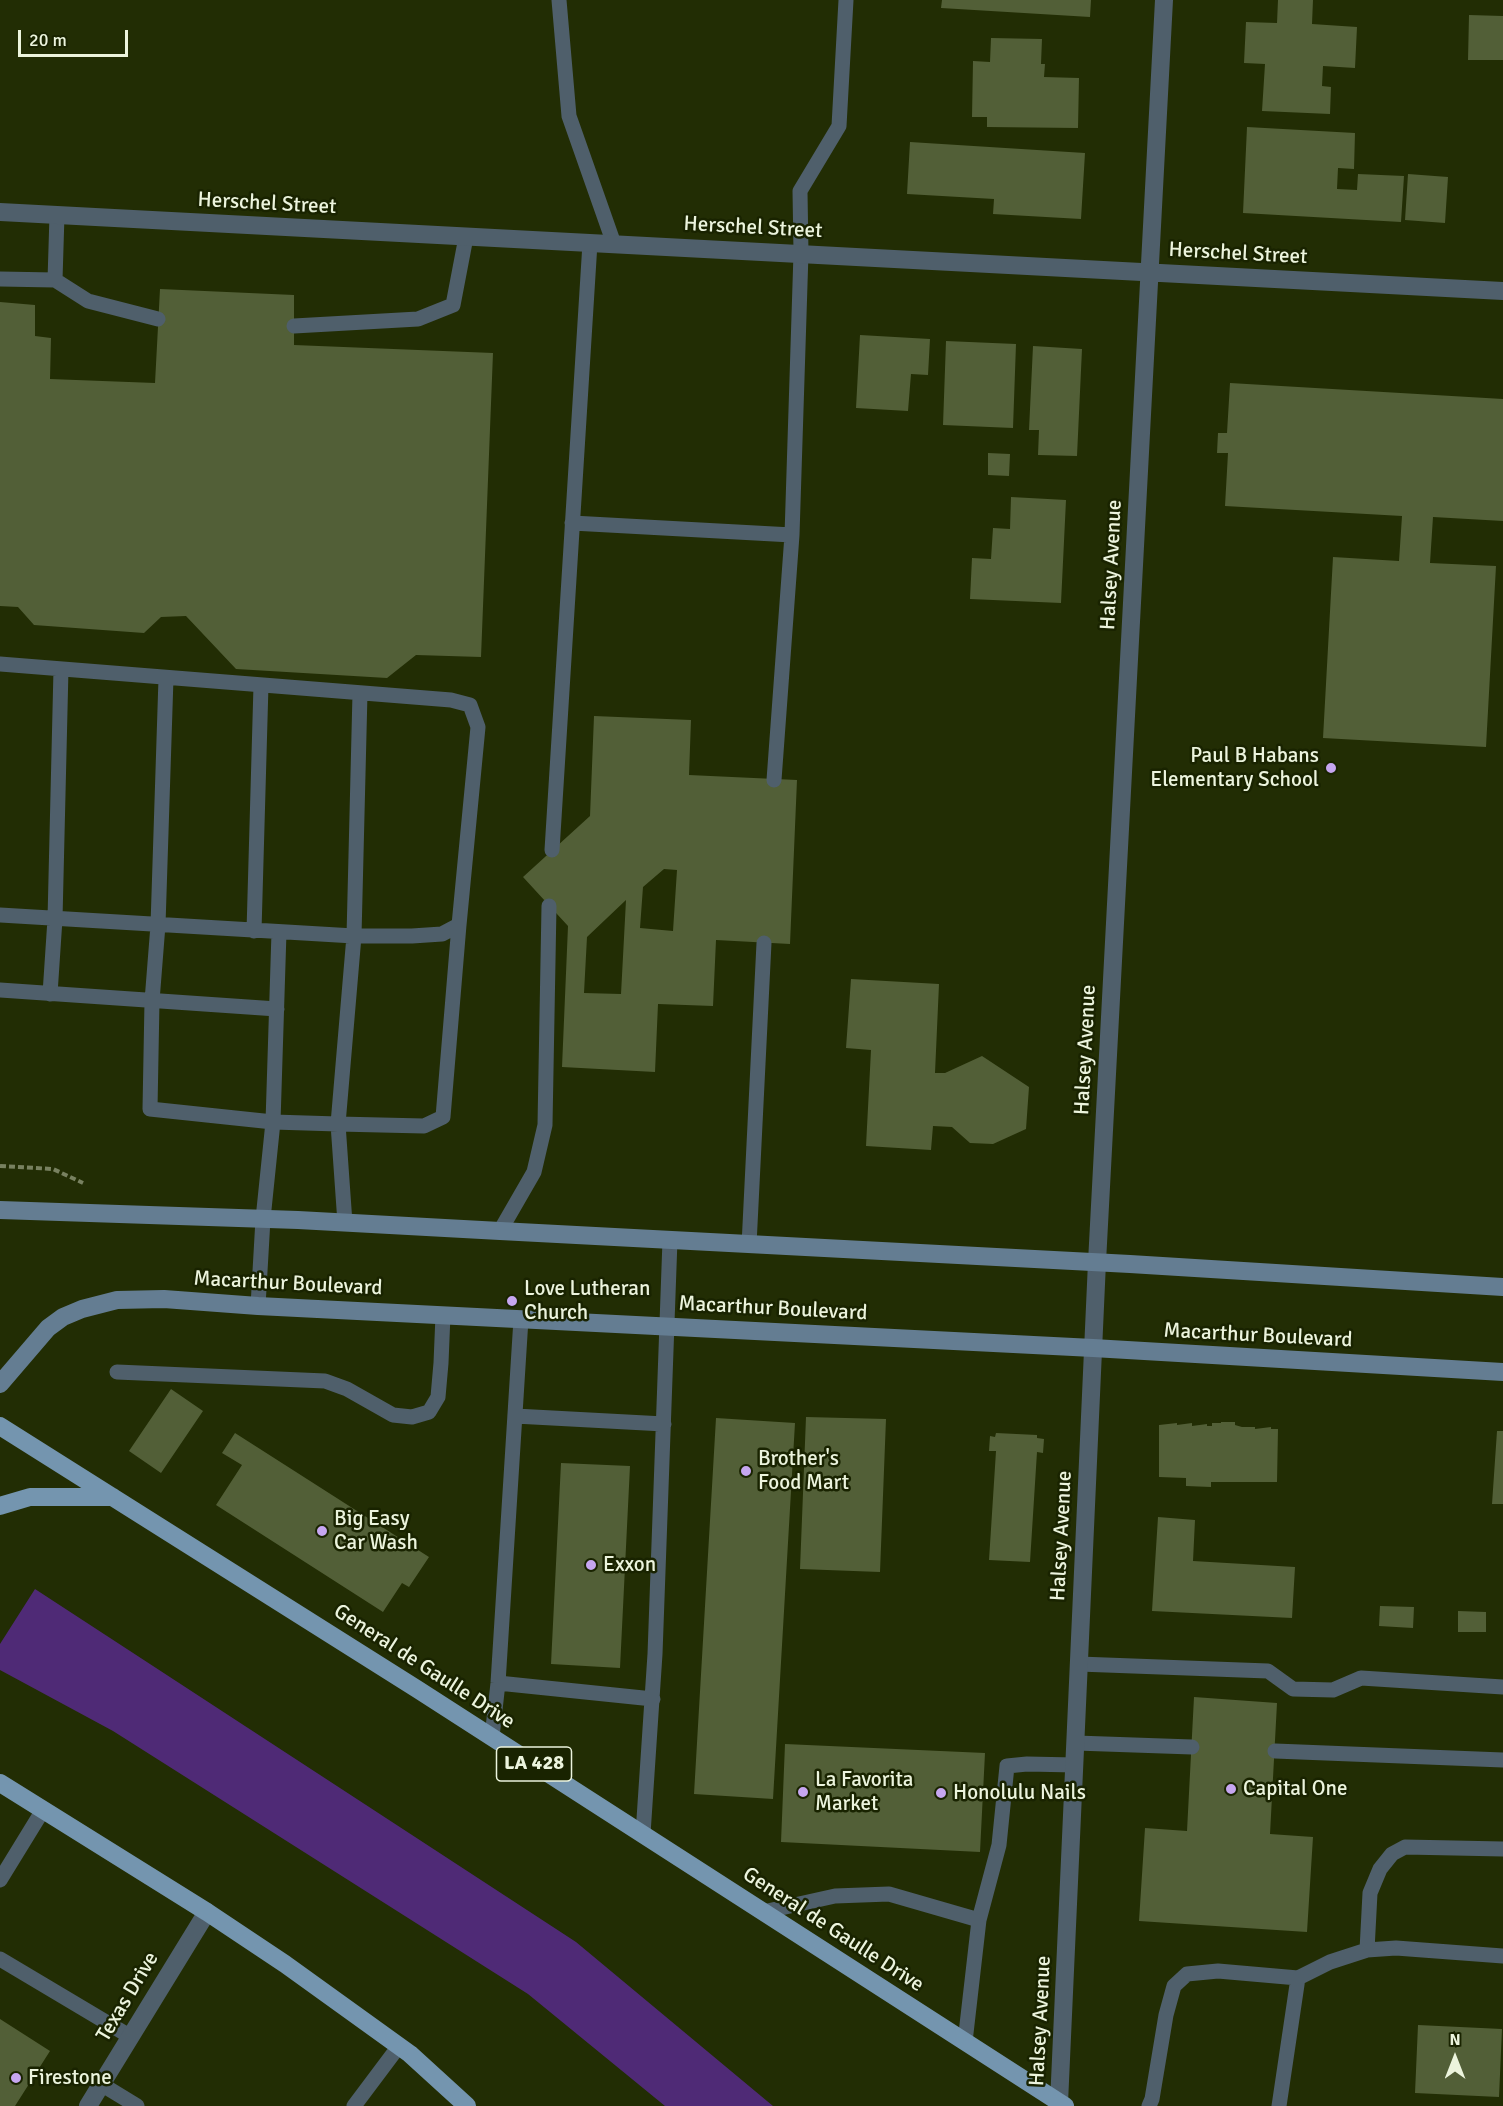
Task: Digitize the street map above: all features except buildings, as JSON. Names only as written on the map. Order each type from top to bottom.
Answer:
[{"type":"main road","name":"General de Gaulle Drive","points":[[0,1426],[492,1737],[1062,2104]]},
{"type":"main road","points":[[0,1506],[30,1497],[112,1497]]},
{"type":"main road","points":[[0,1783],[207,1912],[285,1964],[399,2046],[467,2106]]},
{"type":"street","name":"Halsey Avenue","points":[[1062,2104],[1097,1262],[1164,0]]},
{"type":"street","name":"Herschel Street","points":[[0,212],[1503,291]]},
{"type":"street","points":[[0,1210],[345,1223],[1097,1262],[1503,1287]]},
{"type":"street","name":"Macarthur Boulevard","points":[[0,1384],[48,1328],[63,1317],[82,1309],[117,1300],[164,1299],[258,1306],[1094,1348],[1503,1372]]},
{"type":"street","name":"Texas Drive","points":[[88,2106],[207,1912]]},
{"type":"lane","points":[[559,0],[569,116],[614,244]]},
{"type":"lane","points":[[774,780],[792,535],[801,253],[800,191],[838,126],[846,0]]},
{"type":"lane","points":[[55,280],[57,215]]},
{"type":"lane","points":[[294,326],[418,319],[453,305],[466,237]]},
{"type":"lane","points":[[552,850],[590,243]]},
{"type":"lane","points":[[0,279],[55,280],[88,301],[158,319]]},
{"type":"lane","points":[[572,524],[792,535]]},
{"type":"lane","points":[[0,664],[451,700],[470,705],[478,726],[443,1117],[424,1126],[338,1124],[273,1122],[150,1109],[152,1001],[158,925],[166,678]]},
{"type":"lane","points":[[50,994],[55,919],[61,669]]},
{"type":"lane","points":[[254,931],[261,685]]},
{"type":"lane","points":[[345,1223],[338,1124],[354,936],[360,693]]},
{"type":"lane","points":[[500,1231],[534,1172],[545,1125],[549,906]]},
{"type":"lane","points":[[0,915],[354,936],[442,934],[459,925]]},
{"type":"lane","points":[[258,1306],[263,1219],[273,1122],[279,932]]},
{"type":"lane","points":[[749,1245],[764,943]]},
{"type":"lane","points":[[0,990],[277,1009]]},
{"type":"lane","points":[[643,1834],[653,1699],[670,1240]]},
{"type":"lane","points":[[117,1372],[325,1381],[347,1389],[393,1415],[412,1417],[429,1412],[438,1396],[443,1315]]},
{"type":"lane","points":[[492,1737],[498,1683],[521,1319]]},
{"type":"lane","points":[[515,1416],[664,1424]]},
{"type":"lane","points":[[1079,1664],[1268,1671],[1293,1689],[1333,1690],[1360,1678],[1503,1687]]},
{"type":"lane","points":[[498,1683],[653,1699]]},
{"type":"lane","points":[[1076,1743],[1192,1747]]},
{"type":"lane","points":[[1275,1751],[1503,1760]]},
{"type":"lane","points":[[965,2042],[979,1920],[999,1845],[1007,1766],[1075,1765]]},
{"type":"lane","points":[[0,1880],[43,1810]]},
{"type":"lane","points":[[1367,1950],[1370,1893],[1380,1869],[1392,1854],[1405,1847],[1503,1849]]},
{"type":"lane","points":[[763,1912],[835,1896],[889,1894],[979,1920]]},
{"type":"lane","points":[[1149,2106],[1166,2015],[1174,1986],[1187,1974],[1218,1971],[1298,1978],[1330,1962],[1367,1950],[1396,1948],[1503,1956]]},
{"type":"lane","points":[[0,1959],[131,2037]]},
{"type":"lane","points":[[1279,2106],[1298,1978]]},
{"type":"lane","points":[[354,2106],[399,2046]]},
{"type":"lane","points":[[101,2084],[137,2106]]},
{"type":"path","points":[[0,1166],[52,1169],[90,1186]]},
{"type":"shaded area","points":[[35,1589],[576,1942],[773,2106],[665,2106],[528,1994],[113,1731],[0,1670],[0,1644]]},
{"type":"place","name":"Paul B Habans Elementary School","points":[[1331,768]]},
{"type":"place","name":"Love Lutheran Church","points":[[512,1301]]},
{"type":"place","name":"Brother's Food Mart","points":[[746,1471]]},
{"type":"place","name":"Big Easy Car Wash","points":[[322,1531]]},
{"type":"place","name":"Exxon","points":[[591,1565]]},
{"type":"place","name":"Capital One","points":[[1231,1789]]},
{"type":"place","name":"La Favorita Market","points":[[803,1792]]},
{"type":"place","name":"Honolulu Nails","points":[[941,1793]]},
{"type":"place","name":"Firestone","points":[[16,2078]]}]
